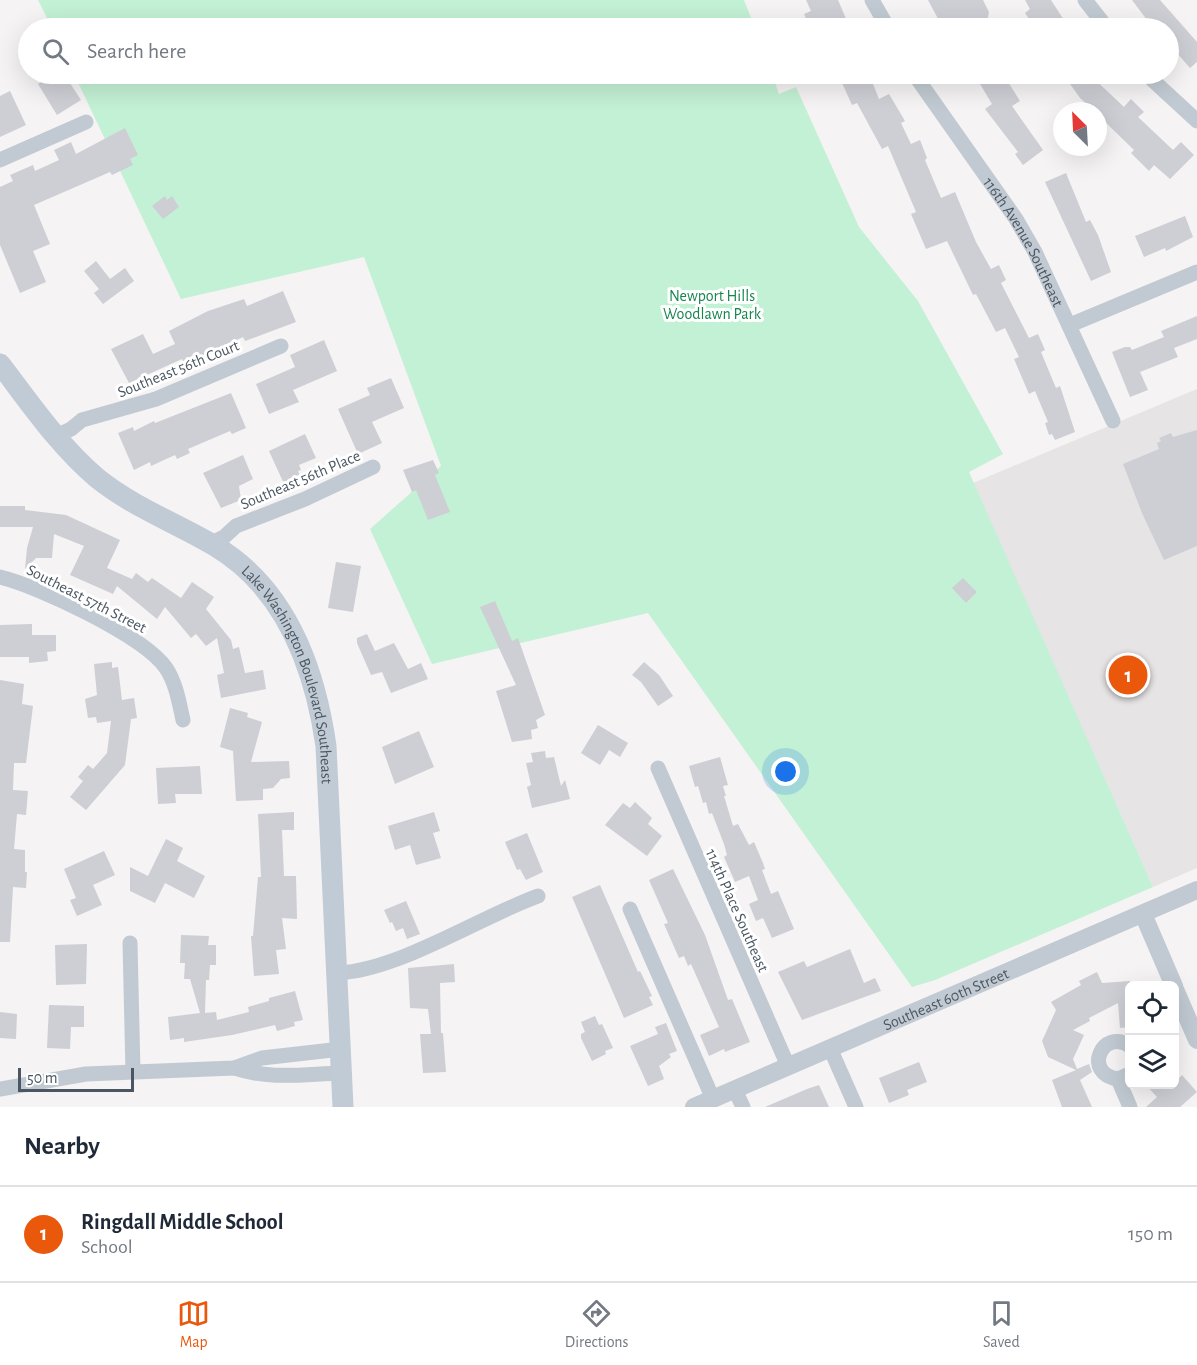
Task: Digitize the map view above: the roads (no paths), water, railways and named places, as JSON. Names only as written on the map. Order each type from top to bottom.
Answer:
[{"type":"main road","name":"Lake Washington Boulevard Southeast","points":[[0,364],[56,436],[96,477],[119,494],[210,544],[245,569],[268,592],[280,609],[305,658],[319,702],[326,746],[343,1107]]},
{"type":"street","points":[[872,0],[882,18]]},
{"type":"street","points":[[1085,0],[1099,18]]},
{"type":"street","name":"116th Avenue Southeast","points":[[921,84],[1016,219],[1035,252],[1113,421]]},
{"type":"street","points":[[1157,84],[1197,121]]},
{"type":"street","points":[[0,160],[86,122]]},
{"type":"street","points":[[1070,325],[1197,272]]},
{"type":"street","name":"Southeast 56th Court","points":[[56,436],[71,429],[82,420],[145,403],[281,346]]},
{"type":"street","name":"Southeast 56th Place","points":[[210,544],[224,537],[236,526],[305,499],[373,467]]},
{"type":"street","name":"Southeast 57th Street","points":[[0,577],[62,603],[123,633],[151,651],[165,667],[173,682],[183,720]]},
{"type":"street","name":"114th Place Southeast","points":[[658,768],[788,1066]]},
{"type":"street","name":"Southeast 60th Street","points":[[694,1107],[1197,890]]},
{"type":"street","points":[[338,973],[361,971],[387,963],[538,896]]},
{"type":"street","points":[[630,909],[713,1099]]},
{"type":"street","points":[[1143,914],[1172,981]]},
{"type":"street","points":[[130,943],[133,1072]]},
{"type":"street","points":[[1179,998],[1197,1040]]},
{"type":"street","points":[[1125,1045],[1116,1042],[1104,1047],[1100,1052],[1099,1065],[1101,1071],[1111,1078],[1124,1077],[1130,1107]]},
{"type":"street","points":[[830,1048],[856,1107]]},
{"type":"street","points":[[0,1089],[86,1074],[234,1068],[262,1058],[341,1049]]},
{"type":"street","points":[[234,1068],[255,1075],[275,1077],[341,1073]]},
{"type":"street","points":[[735,1090],[742,1107]]},
{"type":"place","name":"Ringdall Middle School","points":[[1128,675]]},
{"type":"park label","name":"Newport Hills Woodlawn Park","points":[[712,304]]}]
